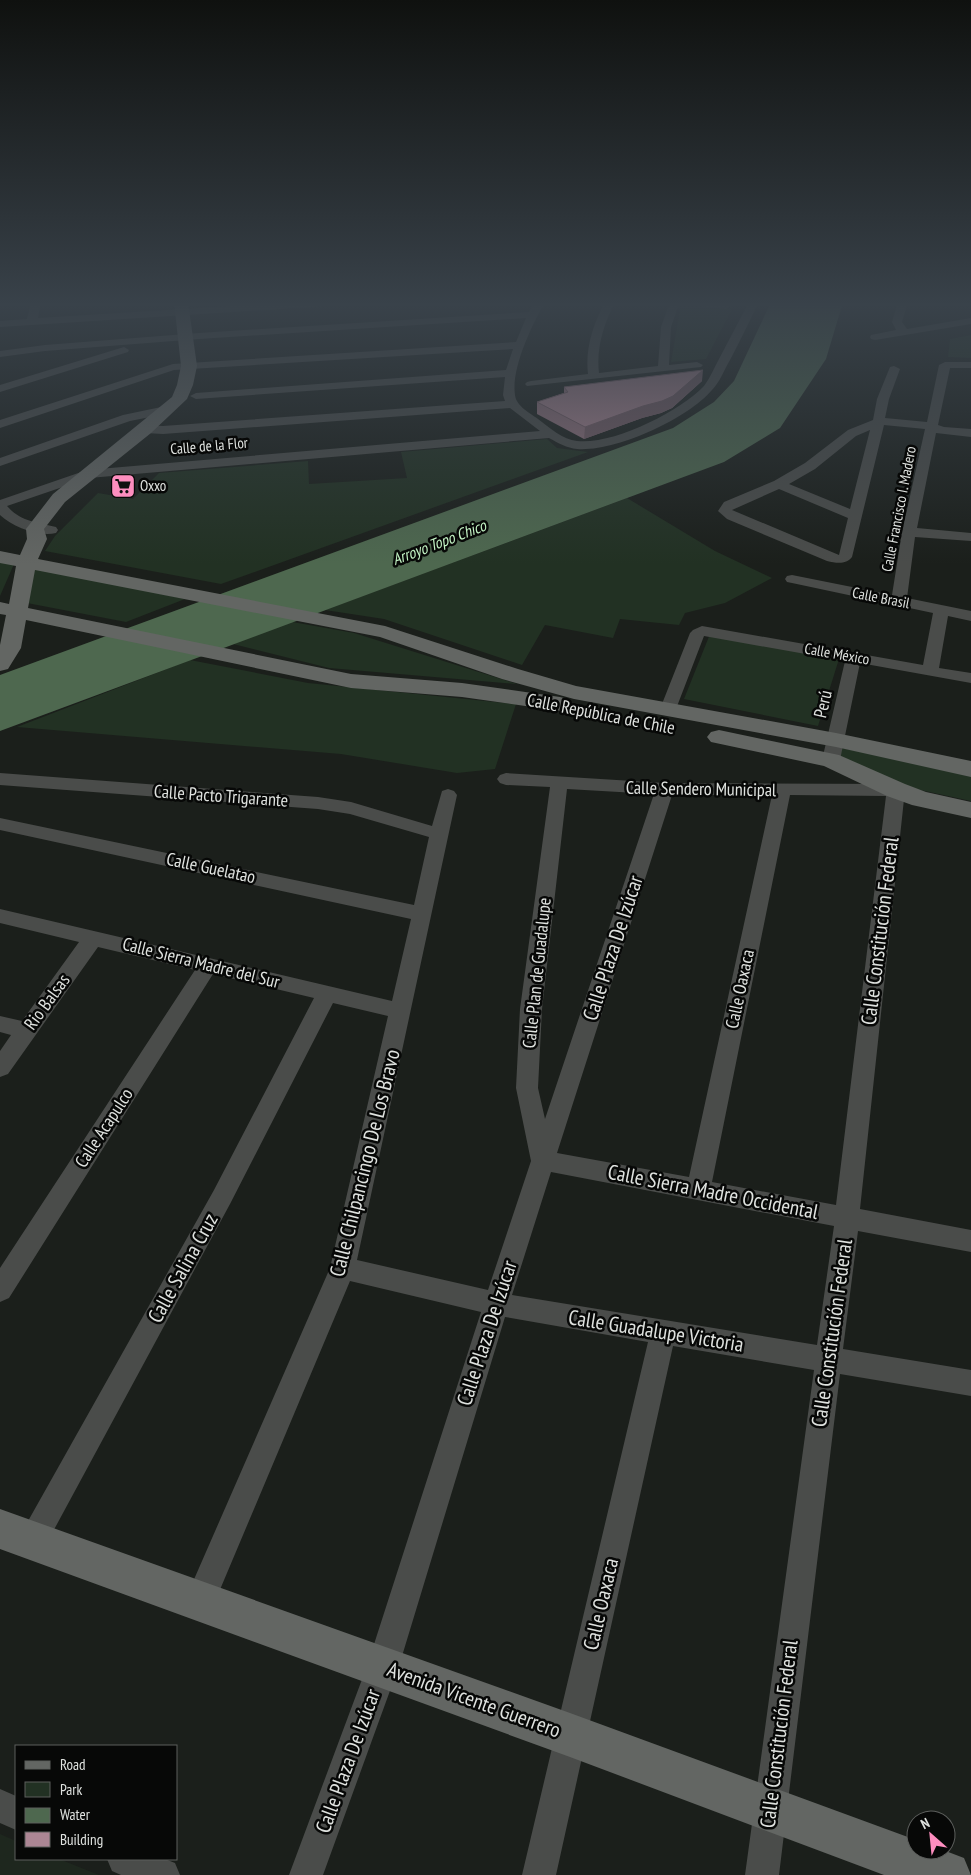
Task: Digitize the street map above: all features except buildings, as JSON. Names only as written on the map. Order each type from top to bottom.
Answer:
[{"type":"street","points":[[0,424],[104,390]]},
{"type":"street","points":[[1,662],[10,648],[8,610],[27,562],[59,498],[145,429],[178,399],[183,390]]},
{"type":"street","points":[[196,390],[196,396]]},
{"type":"street","points":[[41,533],[107,471],[163,430],[196,396],[285,390]]},
{"type":"street","points":[[510,390],[509,396],[512,404],[552,434],[576,445],[596,445],[663,420],[692,403],[706,390]]},
{"type":"street","points":[[887,390],[876,424],[845,557],[836,559],[732,516],[725,511],[729,505],[779,484],[810,466],[852,433],[876,424],[971,433]]},
{"type":"street","name":"Calle Francisco I. Madero","points":[[899,601],[909,532],[934,430],[941,390]]},
{"type":"street","points":[[145,429],[163,430],[512,404]]},
{"type":"street","points":[[0,462],[127,418],[166,410]]},
{"type":"street","name":"Calle de la Flor","points":[[107,471],[552,434]]},
{"type":"street","points":[[41,533],[16,523],[0,505],[87,474],[107,471]]},
{"type":"street","points":[[779,484],[854,516]]},
{"type":"street","points":[[909,532],[971,536]]},
{"type":"street","name":"Calle República de Chile","points":[[0,557],[403,637],[548,686],[668,709],[834,750],[896,790],[971,810]]},
{"type":"street","name":"Calle Brasil","points":[[792,579],[971,616]]},
{"type":"street","name":"Calle República de Chile","points":[[8,610],[351,681],[462,690],[534,700],[834,750],[971,768]]},
{"type":"street","points":[[930,670],[941,610]]},
{"type":"street","name":"Calle México","points":[[668,709],[698,634],[702,630],[971,678]]},
{"type":"street","name":"Perú","points":[[834,750],[854,657]]},
{"type":"street","name":"Calle Pacto Trigarante","points":[[0,779],[318,803],[351,808],[439,834]]},
{"type":"street","name":"Calle Sendero Municipal","points":[[506,779],[665,790],[896,790]]},
{"type":"street","name":"Calle Plan de Guadalupe","points":[[544,1161],[527,1088],[531,1009],[559,784]]},
{"type":"street","name":"Calle Plaza De Izúcar","points":[[306,1875],[382,1666],[496,1304],[665,790]]},
{"type":"street","name":"Calle Constitución Federal","points":[[762,1875],[769,1809],[847,1218],[896,790]]},
{"type":"street","name":"Calle Oaxaca","points":[[699,1188],[782,791]]},
{"type":"street","name":"Calle Chilpancingo De Los Bravo","points":[[200,1600],[342,1268],[448,795]]},
{"type":"street","name":"Calle Guelatao","points":[[0,824],[421,914]]},
{"type":"street","name":"Calle Sierra Madre del Sur","points":[[0,916],[401,1011]]},
{"type":"street","name":"Rio Balsas","points":[[0,1068],[94,937]]},
{"type":"street","name":"Calle Acapulco","points":[[0,1290],[208,966]]},
{"type":"street","name":"Calle Salina Cruz","points":[[16,1534],[222,1197],[327,994]]},
{"type":"street","points":[[0,1024],[26,1031]]},
{"type":"street","name":"Calle Sierra Madre Occidental","points":[[544,1161],[699,1188],[971,1241]]},
{"type":"street","name":"Calle Guadalupe Victoria","points":[[342,1268],[496,1304],[971,1383]]},
{"type":"street","name":"Calle Oaxaca","points":[[540,1875],[570,1735],[663,1333]]},
{"type":"street","name":"Avenida Vicente Guerrero","points":[[16,1534],[382,1666],[947,1875]]},
{"type":"street","points":[[0,1806],[15,1813]]},
{"type":"street","points":[[126,1860],[163,1875]]},
{"type":"shaded area","points":[[0,1834],[15,1841],[15,1860],[62,1860],[99,1875],[0,1875]]},
{"type":"green space","points":[[547,439],[557,448],[588,452],[221,584],[45,551],[55,536],[98,493],[133,499],[159,473],[308,461],[309,484],[407,478],[401,452]]},
{"type":"green space","points":[[627,498],[715,551],[772,578],[725,603],[685,613],[679,625],[620,619],[613,638],[545,625],[522,665],[384,619],[325,610]]},
{"type":"green space","points":[[0,561],[14,564],[0,596]]},
{"type":"green space","points":[[33,567],[185,599],[126,622],[27,603]]},
{"type":"green space","points":[[287,621],[354,633],[517,684],[329,668],[233,644]]},
{"type":"green space","points":[[710,634],[839,659],[818,726],[684,699]]},
{"type":"green space","points":[[190,660],[308,683],[516,704],[495,769],[457,773],[341,754],[17,727]]},
{"type":"green space","points":[[842,748],[971,774],[971,801],[888,783],[839,755]]},
{"type":"water","name":"Arroyo Topo Chico","points":[[726,390],[806,390],[780,428],[724,462],[0,731],[0,675],[673,428],[714,402]]},
{"type":"place","name":"Oxxo","points":[[123,486]]}]
